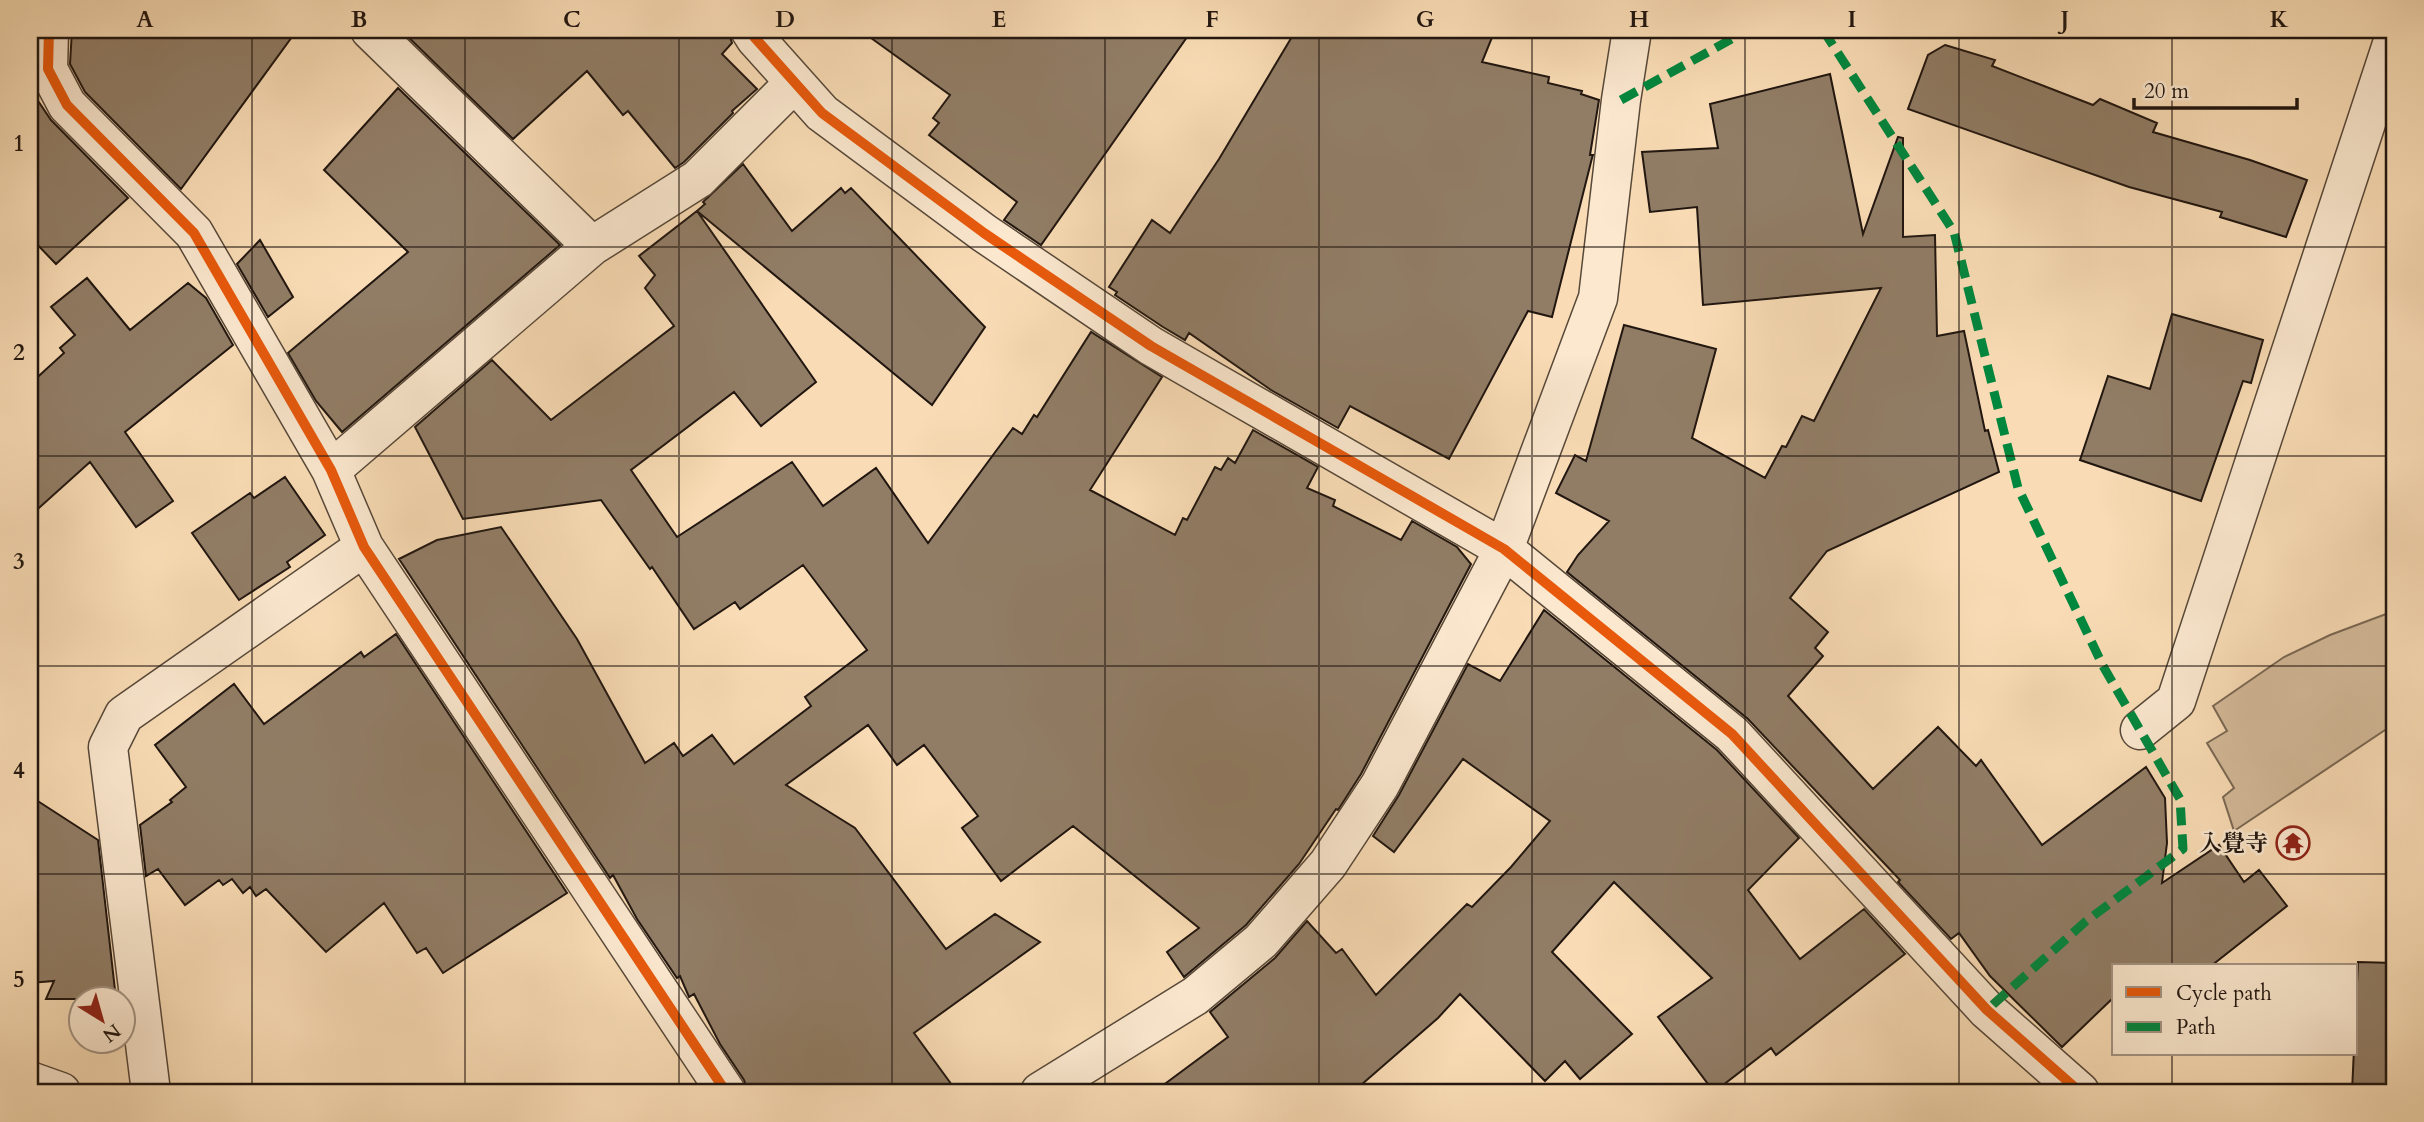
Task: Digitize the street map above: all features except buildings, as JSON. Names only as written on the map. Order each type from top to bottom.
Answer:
[{"type":"street","points":[[49,30],[48,69],[67,105],[194,233],[331,470],[363,547],[726,1092]]},
{"type":"street","points":[[370,30],[592,246]]},
{"type":"street","points":[[750,30],[822,113],[984,233],[1152,346],[1504,549],[1732,734],[1987,1010],[2080,1092]]},
{"type":"street","points":[[1040,1092],[1195,996],[1261,941],[1328,864],[1380,785],[1504,549],[1598,298],[1620,100],[1632,30]]},
{"type":"street","points":[[2140,730],[2176,701],[2394,38]]},
{"type":"street","points":[[331,470],[592,246],[698,178],[794,83]]},
{"type":"street","points":[[152,1092],[107,747],[124,715],[363,547]]},
{"type":"street","points":[[30,1082],[61,1092]]},
{"type":"shaded area","points":[[2386,614],[2394,614],[2394,724],[2234,831],[2223,797],[2234,788],[2207,743],[2227,731],[2213,706],[2284,657],[2330,635]]},
{"type":"marked path","points":[[1621,100],[1748,30]]},
{"type":"marked path","points":[[1823,30],[1954,232],[2018,488],[2103,666],[2180,799],[2183,849],[2085,922],[1987,1010]]},
{"type":"cycle path","points":[[49,30],[48,69],[67,105],[194,233],[331,470],[364,547],[726,1092]]},
{"type":"cycle path","points":[[750,30],[822,113],[984,233],[1151,346],[1504,549],[1732,734],[1987,1010],[2080,1092]]},
{"type":"place","name":"入覺寺","points":[[2293,843]]}]
